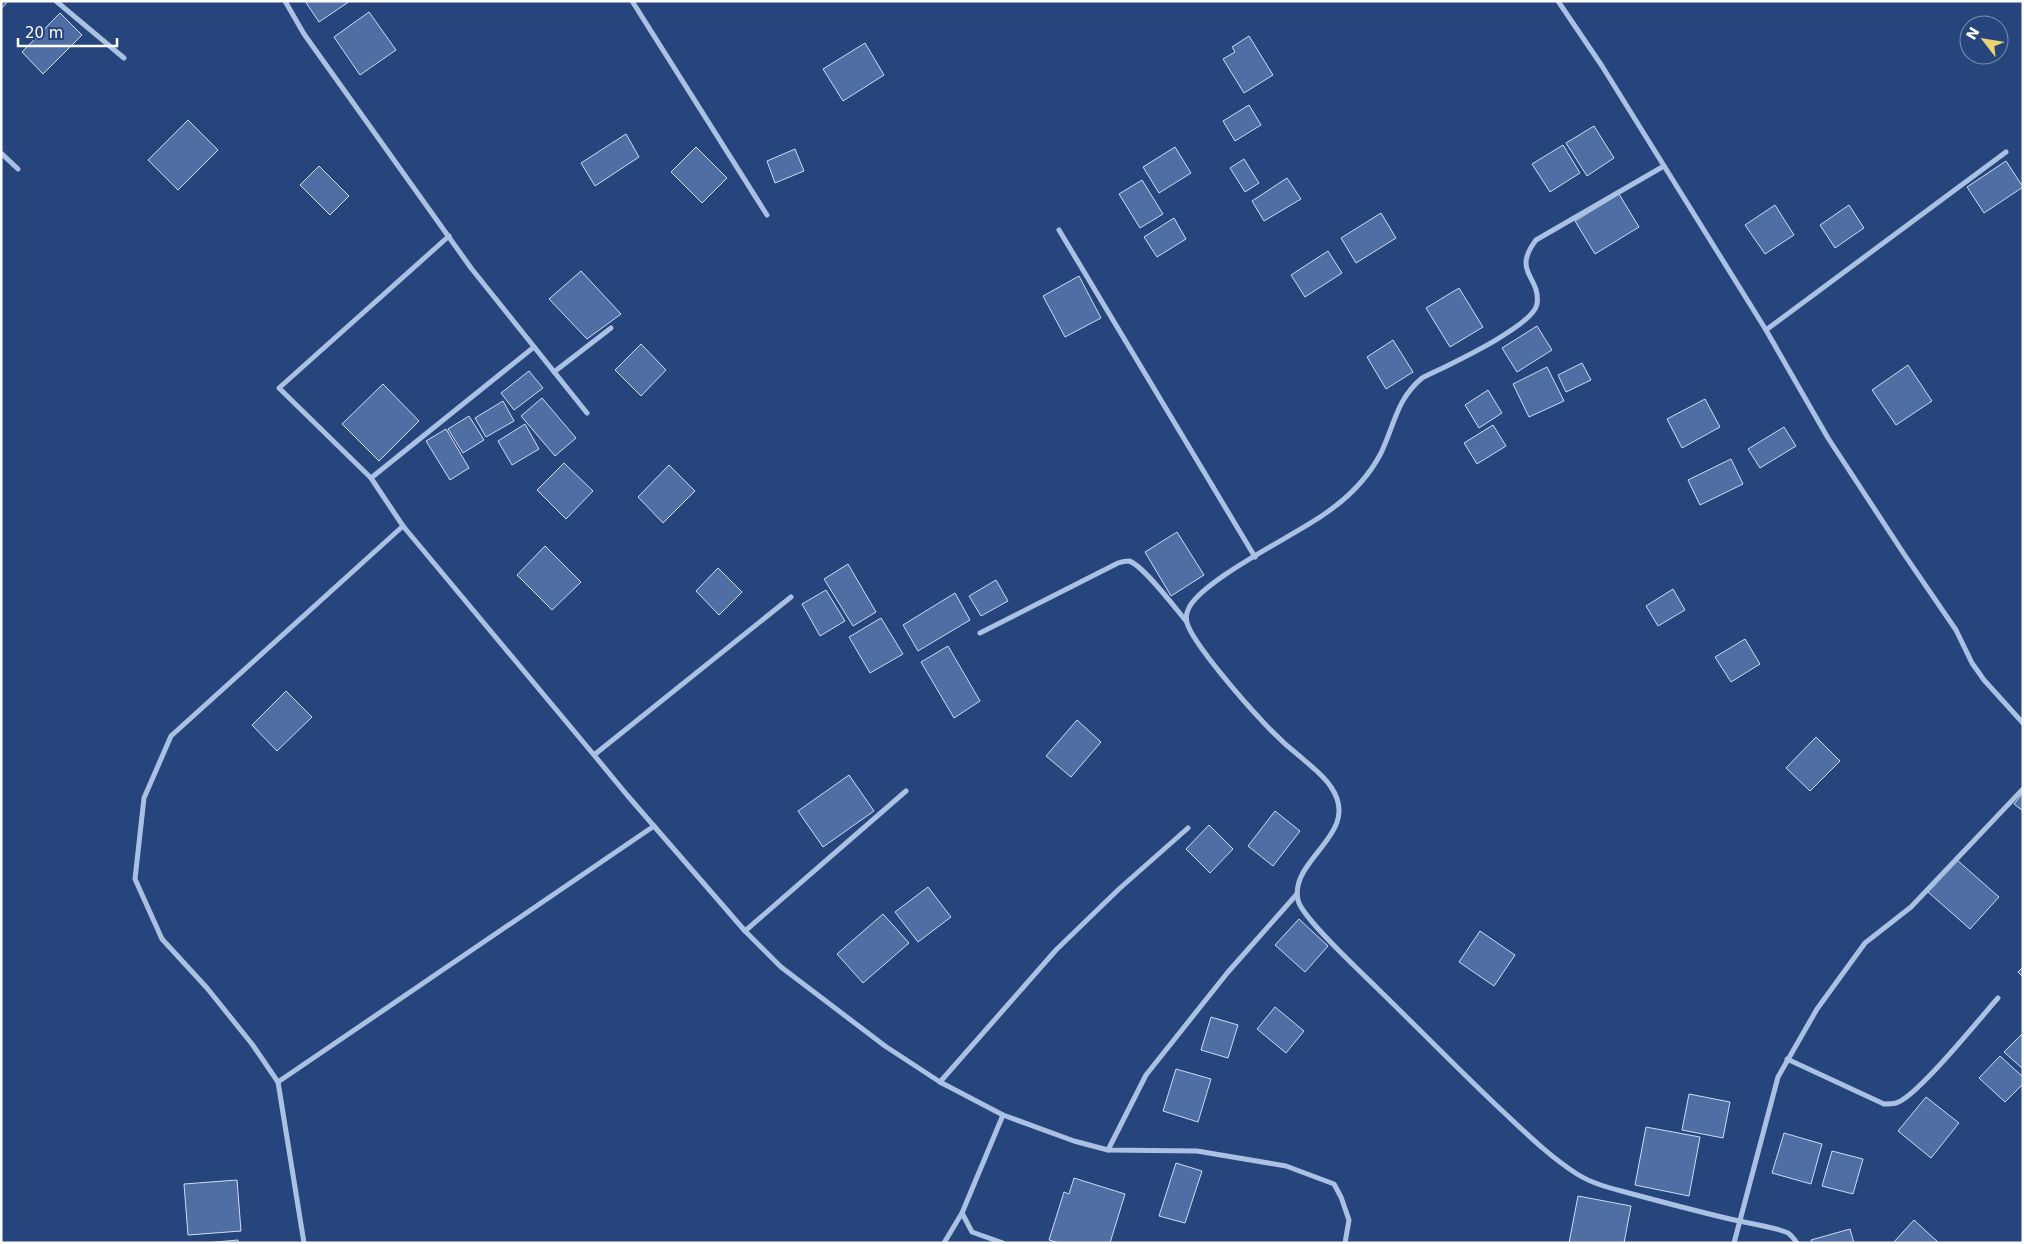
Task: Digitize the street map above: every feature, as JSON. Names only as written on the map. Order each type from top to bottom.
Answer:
[{"type":"street","points":[[56,1],[124,58]]},
{"type":"street","points":[[285,1],[304,34],[471,268],[586,413]]},
{"type":"street","points":[[632,1],[767,215]]},
{"type":"street","points":[[1558,1],[1602,66],[1766,330],[1828,438],[1956,630],[1972,663],[1984,680],[2023,723]]},
{"type":"street","points":[[1766,330],[2006,152]]},
{"type":"street","points":[[1,153],[18,169]]},
{"type":"street","points":[[1187,622],[1186,612],[1191,602],[1201,592],[1229,571],[1324,515],[1364,480],[1380,455],[1404,397],[1422,378],[1499,338],[1531,317],[1537,305],[1535,289],[1525,263],[1528,252],[1536,240],[1664,166]]},
{"type":"street","points":[[1059,230],[1255,557]]},
{"type":"street","points":[[449,236],[279,388],[371,478],[403,526],[594,755],[745,931],[781,967],[885,1046],[940,1082],[1003,1115],[1074,1141],[1108,1150],[1197,1151],[1286,1166],[1334,1184],[1349,1220],[1345,1243]]},
{"type":"street","points":[[554,372],[611,328]]},
{"type":"street","points":[[371,478],[534,347]]},
{"type":"street","points":[[304,1243],[278,1082],[230,1016],[162,939],[135,878],[144,798],[171,736],[403,526]]},
{"type":"street","points":[[980,633],[1118,563],[1128,561],[1136,564],[1146,573],[1187,622],[1202,648],[1250,708],[1293,751],[1324,778],[1338,800],[1340,809],[1334,830],[1301,878],[1296,894],[1228,972],[1146,1075],[1108,1150]]},
{"type":"street","points":[[594,755],[791,597]]},
{"type":"street","points":[[1734,1243],[1778,1077],[1817,1009],[1865,943],[1911,907],[2023,789]]},
{"type":"street","points":[[745,931],[906,791]]},
{"type":"street","points":[[278,1082],[654,826]]},
{"type":"street","points":[[940,1082],[1056,950],[1120,888],[1188,828]]},
{"type":"street","points":[[1296,894],[1299,905],[1344,955],[1457,1068],[1533,1140],[1560,1162],[1579,1175],[1598,1184],[1740,1222],[1788,1232],[1797,1243]]},
{"type":"street","points":[[1787,1059],[1884,1104],[1896,1103],[1908,1096],[1923,1082],[1998,998]]},
{"type":"street","points":[[944,1243],[962,1213],[1003,1115]]},
{"type":"street","points":[[962,1213],[972,1232],[1003,1243]]},
{"type":"building","points":[[1,1],[8,1],[1,9]]},
{"type":"building","points":[[305,1],[350,1],[319,22]]},
{"type":"building","points":[[369,12],[396,50],[360,75],[334,37]]},
{"type":"building","points":[[60,13],[82,35],[43,74],[22,52]]},
{"type":"building","points":[[1249,36],[1273,75],[1244,93],[1223,59],[1235,52],[1232,47]]},
{"type":"building","points":[[865,43],[884,75],[843,101],[823,69]]},
{"type":"building","points":[[1249,105],[1261,125],[1235,141],[1223,121]]},
{"type":"building","points":[[188,120],[218,150],[178,190],[148,160]]},
{"type":"building","points":[[1594,126],[1614,158],[1587,176],[1566,143]]},
{"type":"building","points":[[626,134],[639,157],[595,186],[581,163]]},
{"type":"building","points":[[1563,145],[1580,173],[1550,192],[1532,164]]},
{"type":"building","points":[[696,147],[727,178],[702,203],[671,172]]},
{"type":"building","points":[[1175,147],[1191,173],[1159,193],[1143,167]]},
{"type":"building","points":[[795,149],[804,171],[775,183],[767,161]]},
{"type":"building","points":[[1244,159],[1259,183],[1245,192],[1230,168]]},
{"type":"building","points":[[2006,161],[2023,187],[1984,213],[1967,187]]},
{"type":"building","points":[[319,166],[349,196],[330,215],[300,185]]},
{"type":"building","points":[[1287,178],[1301,199],[1264,221],[1252,201]]},
{"type":"building","points":[[1142,180],[1163,214],[1140,228],[1119,194]]},
{"type":"building","points":[[1619,194],[1639,227],[1595,254],[1575,221]]},
{"type":"building","points":[[1775,205],[1794,235],[1765,254],[1745,225]]},
{"type":"building","points":[[1849,205],[1864,228],[1835,248],[1820,225]]},
{"type":"building","points":[[1381,213],[1396,238],[1356,263],[1341,238]]},
{"type":"building","points":[[1174,218],[1186,239],[1157,257],[1144,237]]},
{"type":"building","points":[[1328,251],[1342,273],[1305,297],[1291,275]]},
{"type":"building","points":[[581,271],[621,314],[587,339],[549,299]]},
{"type":"building","points":[[1079,276],[1101,318],[1065,337],[1043,296]]},
{"type":"building","points":[[1459,288],[1483,327],[1450,347],[1426,308]]},
{"type":"building","points":[[1537,326],[1552,350],[1517,372],[1502,348]]},
{"type":"building","points":[[1393,340],[1413,372],[1386,389],[1367,357]]},
{"type":"building","points":[[641,344],[666,370],[641,396],[615,370]]},
{"type":"building","points":[[1582,363],[1591,380],[1566,392],[1558,375]]},
{"type":"building","points":[[1908,365],[1932,401],[1896,425],[1872,390]]},
{"type":"building","points":[[1547,367],[1564,401],[1529,417],[1513,384]]},
{"type":"building","points":[[529,371],[543,388],[514,410],[501,393]]},
{"type":"building","points":[[383,384],[419,421],[379,461],[342,424]]},
{"type":"building","points":[[1488,390],[1502,413],[1479,428],[1465,405]]},
{"type":"building","points":[[542,398],[576,438],[555,456],[521,416]]},
{"type":"building","points":[[1705,399],[1720,427],[1682,448],[1667,419]]},
{"type":"building","points":[[503,401],[514,421],[486,437],[475,418]]},
{"type":"building","points":[[469,416],[484,440],[463,453],[448,429]]},
{"type":"building","points":[[525,424],[539,449],[512,465],[498,441]]},
{"type":"building","points":[[1493,425],[1506,446],[1477,464],[1464,443]]},
{"type":"building","points":[[1784,427],[1796,446],[1760,468],[1748,449]]},
{"type":"building","points":[[446,429],[469,468],[450,480],[426,441]]},
{"type":"building","points":[[1731,459],[1743,484],[1700,505],[1688,480]]},
{"type":"building","points":[[564,463],[593,491],[566,519],[537,490]]},
{"type":"building","points":[[669,465],[695,491],[663,523],[638,497]]},
{"type":"building","points":[[1177,532],[1204,575],[1171,596],[1145,552]]},
{"type":"building","points":[[545,546],[581,582],[552,610],[517,575]]},
{"type":"building","points":[[848,564],[876,612],[853,626],[824,579]]},
{"type":"building","points":[[718,568],[742,592],[719,615],[696,591]]},
{"type":"building","points":[[996,580],[1008,601],[981,616],[969,596]]},
{"type":"building","points":[[1673,589],[1685,610],[1658,626],[1646,606]]},
{"type":"building","points":[[826,590],[845,621],[820,636],[802,604]]},
{"type":"building","points":[[955,593],[970,620],[918,651],[903,625]]},
{"type":"building","points":[[881,618],[903,654],[870,673],[849,637]]},
{"type":"building","points":[[1745,639],[1760,664],[1731,682],[1715,657]]},
{"type":"building","points":[[948,646],[980,701],[954,718],[921,662]]},
{"type":"building","points":[[286,691],[312,717],[277,751],[252,725]]},
{"type":"building","points":[[1077,720],[1101,742],[1071,777],[1046,756]]},
{"type":"building","points":[[1816,737],[1840,761],[1810,791],[1786,768]]},
{"type":"building","points":[[849,775],[874,811],[823,847],[798,811]]},
{"type":"building","points":[[2023,793],[2023,811],[2014,804]]},
{"type":"building","points":[[1275,811],[1300,831],[1273,866],[1248,846]]},
{"type":"building","points":[[1209,825],[1233,849],[1210,873],[1186,849]]},
{"type":"building","points":[[1957,860],[1999,897],[1970,929],[1928,892]]},
{"type":"building","points":[[928,887],[951,917],[918,942],[895,912]]},
{"type":"building","points":[[883,914],[909,943],[863,983],[837,954]]},
{"type":"building","points":[[1299,919],[1328,946],[1305,972],[1275,945]]},
{"type":"building","points":[[1480,931],[1515,955],[1494,986],[1459,962]]},
{"type":"building","points":[[2023,967],[2023,977],[2018,972]]},
{"type":"building","points":[[1275,1007],[1304,1031],[1286,1053],[1257,1029]]},
{"type":"building","points":[[1211,1017],[1238,1025],[1228,1058],[1201,1050]]},
{"type":"building","points":[[2023,1033],[2023,1069],[2004,1052]]},
{"type":"building","points":[[2000,1056],[2023,1077],[2023,1084],[2005,1102],[1979,1078]]},
{"type":"building","points":[[1176,1069],[1211,1079],[1198,1122],[1163,1111]]},
{"type":"building","points":[[1689,1094],[1730,1102],[1723,1138],[1682,1130]]},
{"type":"building","points":[[1926,1097],[1959,1123],[1931,1158],[1898,1131]]},
{"type":"building","points":[[1646,1127],[1700,1137],[1689,1196],[1635,1185]]},
{"type":"building","points":[[1784,1133],[1822,1144],[1811,1184],[1772,1173]]},
{"type":"building","points":[[1832,1151],[1863,1159],[1853,1194],[1822,1186]]},
{"type":"building","points":[[1176,1163],[1202,1171],[1185,1223],[1159,1216]]},
{"type":"building","points":[[1074,1178],[1125,1194],[1110,1243],[1059,1243],[1049,1240],[1064,1192],[1069,1194]]},
{"type":"building","points":[[237,1180],[241,1231],[188,1235],[184,1184]]},
{"type":"building","points":[[1578,1196],[1631,1206],[1624,1243],[1569,1243]]},
{"type":"building","points":[[1914,1220],[1939,1243],[1893,1243]]},
{"type":"building","points":[[1850,1229],[1854,1243],[1812,1243],[1811,1240]]},
{"type":"building","points":[[238,1240],[238,1243],[205,1243]]}]
